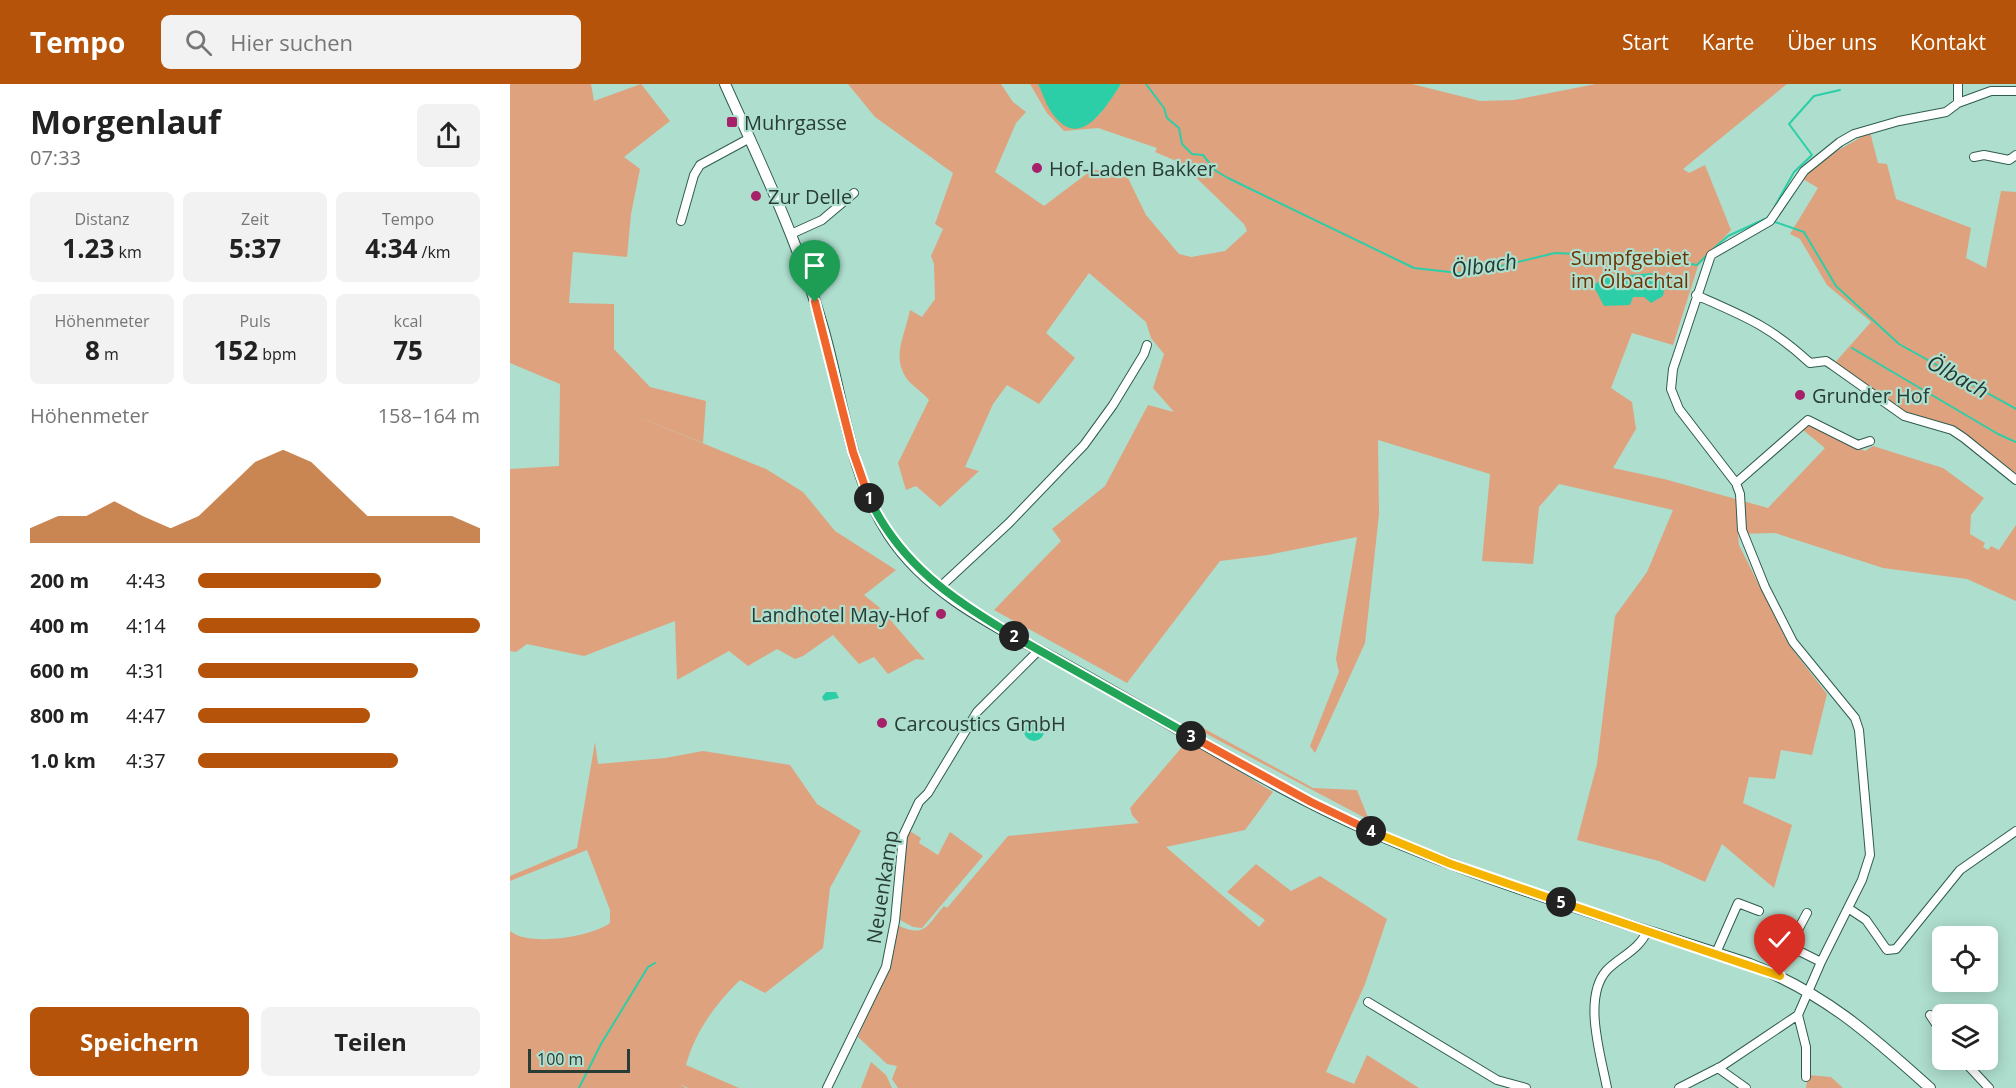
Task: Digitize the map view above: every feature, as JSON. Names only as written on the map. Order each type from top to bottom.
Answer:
[{"type":"main road","points":[[725,84],[791,234],[823,327],[853,452],[870,500],[891,538],[911,563],[939,588],[970,610],[1039,650],[1240,763],[1374,833],[1451,864],[1775,974],[1809,992],[1854,1021],[1930,1088]]},
{"type":"street","points":[[1958,102],[1959,84]]},
{"type":"street","points":[[1679,1088],[1718,1068],[1798,1015],[1821,962],[1862,880],[1870,855],[1859,730],[1855,718],[1793,642],[1765,587],[1742,530],[1740,494],[1736,483],[1672,395],[1673,369],[1696,295],[1712,255],[1770,221],[1804,171],[1840,142],[1865,129],[1946,112],[1958,102],[1991,91],[2016,91]]},
{"type":"street","points":[[681,221],[694,175],[700,165],[750,138]]},
{"type":"street","points":[[1974,157],[1984,155],[2009,160],[2016,155]]},
{"type":"street","points":[[791,234],[822,220],[854,194]]},
{"type":"street","points":[[1696,295],[1760,322],[1810,363],[1826,361],[1832,364],[1904,416],[1952,430],[1976,445],[2016,480]]},
{"type":"street","points":[[939,588],[1009,524],[1084,445],[1113,405],[1144,354],[1147,345]]},
{"type":"street","points":[[1736,483],[1808,420],[1858,445],[1870,441]]},
{"type":"street","name":"Neuenkamp","points":[[827,1088],[886,967],[895,921],[903,836],[919,802],[928,793],[977,712],[1039,650]]},
{"type":"street","points":[[1848,908],[1866,920],[1887,950],[1896,949],[1960,870],[2016,831]]},
{"type":"street","points":[[1716,953],[1738,903],[1759,911]]},
{"type":"street","points":[[1807,914],[1791,943],[1793,948],[1821,962]]},
{"type":"street","points":[[1607,1088],[1594,1022],[1596,996],[1606,971],[1644,940],[1647,931]]},
{"type":"street","points":[[1368,1002],[1497,1080],[1526,1088]]},
{"type":"street","points":[[1798,1015],[1806,1047],[1806,1077]]},
{"type":"street","points":[[1718,1068],[1746,1088]]},
{"type":"street","points":[[1972,1070],[1989,1088]]},
{"type":"green space","points":[[510,84],[591,84],[594,101],[641,84],[670,121],[624,157],[640,169],[631,214],[627,257],[573,252],[569,303],[614,304],[614,349],[650,387],[706,401],[703,443],[609,405],[766,469],[803,492],[835,531],[896,570],[864,595],[880,608],[925,660],[916,659],[888,674],[874,657],[859,664],[833,635],[795,659],[777,649],[748,666],[729,651],[677,680],[675,621],[584,656],[527,644],[516,652],[510,651],[510,469],[559,466],[560,384],[510,363]]},
{"type":"green space","name":"Sumpfgebiet im Ölbachtal","points":[[848,84],[1001,84],[1013,102],[1026,112],[1016,123],[995,172],[1044,206],[1093,169],[1128,178],[1146,215],[1179,254],[1191,257],[1225,251],[1247,231],[1244,224],[1181,163],[1155,152],[1157,148],[1098,128],[1064,131],[1047,113],[1030,84],[1038,84],[1043,94],[1099,115],[1121,84],[1412,84],[1480,101],[1514,100],[1596,84],[1787,84],[1683,169],[1689,173],[1705,165],[1731,230],[1698,266],[1673,345],[1632,333],[1611,388],[1632,402],[1636,429],[1613,468],[1664,479],[1768,508],[1825,448],[1803,430],[1809,423],[1865,451],[1873,446],[1943,468],[1984,498],[1971,515],[1970,534],[1985,543],[1983,547],[1988,550],[1991,546],[1999,550],[2016,525],[2016,601],[1967,579],[1883,568],[1775,533],[1738,534],[1739,545],[1789,645],[1827,694],[1812,755],[1781,750],[1775,779],[1749,777],[1743,803],[1792,825],[1774,888],[1722,844],[1705,882],[1659,861],[1577,840],[1597,764],[1615,616],[1647,572],[1673,510],[1559,484],[1539,507],[1533,564],[1482,561],[1490,474],[1378,440],[1379,514],[1365,643],[1315,753],[1310,746],[1339,672],[1336,659],[1357,537],[1268,555],[1220,561],[1127,683],[994,610],[1061,541],[1052,529],[1105,486],[1148,405],[1174,412],[1153,388],[1164,354],[1151,338],[1146,322],[1089,273],[1046,333],[1075,358],[1039,404],[1007,385],[993,404],[965,467],[979,471],[940,507],[916,486],[906,490],[898,463],[929,400],[910,382],[901,368],[901,343],[910,310],[922,317],[935,299],[934,264],[931,256],[943,229],[935,224],[953,173],[875,117]]},
{"type":"green space","points":[[1870,132],[1878,163],[1887,164],[1896,199],[1971,228],[1966,258],[1986,268],[2001,191],[2016,192],[2016,484],[1953,433],[1909,421],[1831,367],[1871,322],[1827,285],[1800,239],[1790,234],[1818,188],[1803,179],[1823,159]]},
{"type":"green space","points":[[1192,722],[1313,788],[1357,790],[1369,820],[1186,723]]},
{"type":"green space","points":[[1188,740],[1273,792],[1245,830],[1166,847],[1259,927],[1265,920],[1227,892],[1256,864],[1291,891],[1320,876],[1387,919],[1365,984],[1326,1072],[1354,1084],[1367,1055],[1419,1088],[898,1088],[892,1079],[897,1066],[887,1064],[858,1037],[884,979],[897,925],[906,929],[919,930],[929,925],[944,906],[947,908],[1008,836],[1139,823],[1132,815],[1130,808]]},
{"type":"green space","points":[[595,742],[598,764],[665,758],[703,751],[790,765],[817,804],[861,831],[830,888],[823,948],[765,993],[740,980],[715,1008],[695,1041],[686,1065],[739,1088],[688,1088],[680,1084],[686,1088],[510,1088],[510,931],[519,936],[531,938],[560,938],[589,932],[610,923],[610,910],[587,850],[510,881],[510,876],[577,848]]},
{"type":"green space","points":[[908,830],[921,838],[919,843],[938,855],[950,832],[983,856],[922,928],[913,927],[898,919],[904,882],[904,842]]},
{"type":"green space","points":[[871,1062],[886,1075],[892,1088],[861,1088]]},
{"type":"green space","points":[[1808,1075],[1831,1077],[1843,1088],[1806,1088]]},
{"type":"shaded area","points":[[1038,84],[1121,84],[1107,105],[1090,123],[1080,128],[1071,128],[1060,123],[1050,110]]},
{"type":"shaded area","points":[[1651,273],[1667,278],[1663,296],[1651,303],[1644,297],[1633,297],[1630,305],[1604,306],[1593,285],[1607,277]]},
{"type":"shaded area","points":[[826,692],[836,692],[839,698],[824,701],[822,697]]},
{"type":"shaded area","points":[[1034,721],[1041,724],[1044,731],[1041,738],[1034,741],[1027,738],[1024,731],[1027,724]]},
{"type":"waterway","name":"Ölbach","points":[[1146,84],[1164,108],[1167,118],[1179,128],[1182,144],[1192,154],[1203,155],[1216,171],[1414,268],[1459,273],[1489,269],[1555,253],[1646,257],[1697,265],[1707,255]]},
{"type":"waterway","points":[[1775,206],[1794,172],[1812,155],[1789,124],[1814,96],[1840,90]]},
{"type":"waterway","name":"Ölbach","points":[[1713,249],[1728,236],[1767,218]]},
{"type":"waterway","name":"Ölbach","points":[[1775,222],[1804,232],[1836,286],[1899,344],[2016,409]]},
{"type":"waterway","points":[[1852,348],[1998,434],[2016,442]]},
{"type":"waterway","points":[[579,1088],[601,1044],[648,967],[655,963]]},
{"type":"place","name":"Muhrgasse","points":[[732,122]]},
{"type":"place","name":"Hof-Laden Bakker","points":[[1037,168]]},
{"type":"place","name":"Zur Delle","points":[[756,196]]},
{"type":"place","name":"Grunder Hof","points":[[1800,395]]},
{"type":"place","name":"Landhotel May-Hof","points":[[941,614]]},
{"type":"place","name":"Carcoustics GmbH","points":[[882,723]]},
{"type":"route","points":[[815,302],[827,342],[853,452],[876,513],[891,538],[911,563],[939,588],[970,610],[1229,757],[1360,826],[1451,864],[1780,976]]}]
